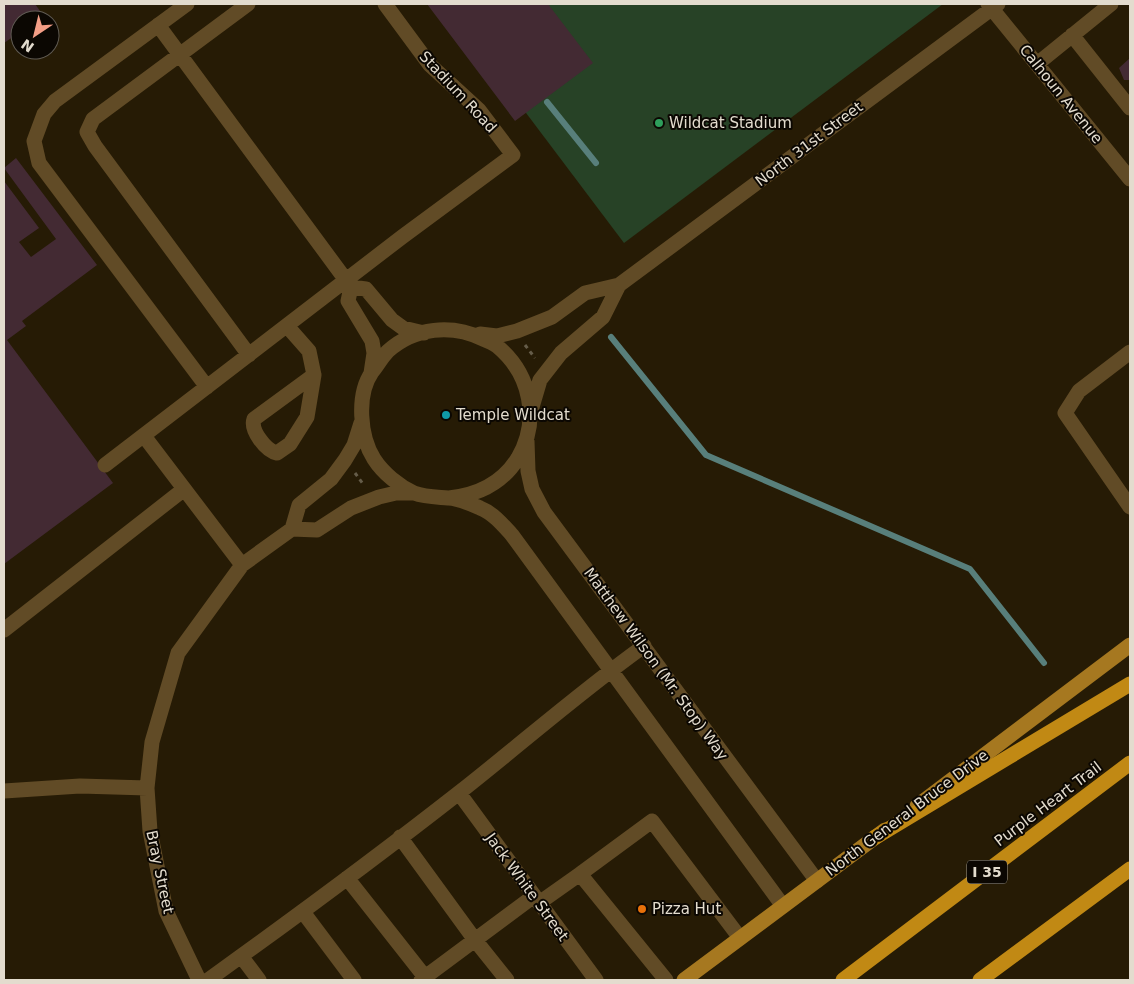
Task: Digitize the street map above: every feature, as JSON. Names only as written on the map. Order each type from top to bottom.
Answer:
[{"type":"highway","points":[[874,838],[1130,684]]},
{"type":"highway","name":"Purple Heart Trail","points":[[843,980],[1130,763]]},
{"type":"highway","points":[[980,980],[1130,869]]},
{"type":"main road","name":"North General Bruce Drive","points":[[684,980],[1130,645]]},
{"type":"street","points":[[187,4],[55,101],[44,114],[34,141],[39,163],[207,387]]},
{"type":"street","points":[[248,4],[93,119],[87,132],[100,153],[249,355]]},
{"type":"street","name":"Stadium Road","points":[[348,284],[402,236],[513,155],[479,110],[430,65],[385,4]]},
{"type":"street","points":[[1037,64],[1111,4]]},
{"type":"street","name":"Calhoun Avenue","points":[[992,5],[1130,179]]},
{"type":"street","name":"North 31st Street","points":[[470,332],[497,336],[517,332],[552,317],[585,293],[619,285],[992,5]]},
{"type":"street","points":[[158,25],[348,284],[348,301],[372,341],[374,353],[362,403],[363,432],[374,459],[392,479],[414,493]]},
{"type":"street","points":[[1072,35],[1130,108]]},
{"type":"street","points":[[105,465],[287,326],[348,284]]},
{"type":"street","points":[[348,284],[366,289],[392,320],[403,328],[424,333]]},
{"type":"street","name":"North 31st Street","points":[[530,412],[540,380],[561,353],[603,317],[619,285]]},
{"type":"street","points":[[287,326],[309,351],[314,376],[307,417],[290,444],[277,453],[272,452],[254,428],[252,424],[254,419],[314,376]]},
{"type":"street","points":[[292,529],[316,530],[351,508],[379,497],[396,493],[414,493],[440,498],[467,496],[492,486],[512,468],[525,446],[531,420],[528,393],[516,366],[496,345],[470,332],[441,329],[412,336],[388,352],[370,375]]},
{"type":"street","points":[[1130,352],[1079,391],[1065,413],[1130,507]]},
{"type":"street","points":[[4,791],[80,786],[147,788],[152,742],[178,653],[242,565],[292,529],[299,505],[330,478],[345,460],[354,445],[362,420]]},
{"type":"street","name":"Matthew Wilson (Mr. Stop) Way","points":[[527,434],[528,471],[532,489],[544,512],[817,881]]},
{"type":"street","points":[[144,436],[183,490],[242,565]]},
{"type":"street","points":[[4,630],[183,490]]},
{"type":"street","points":[[449,498],[482,508],[496,518],[512,535],[783,906]]},
{"type":"street","points":[[208,980],[304,912],[459,793],[611,670],[644,646]]},
{"type":"street","name":"Bray Street","points":[[147,788],[150,831],[166,911],[199,980]]},
{"type":"street","name":"Jack White Street","points":[[459,793],[596,980]]},
{"type":"street","points":[[347,878],[423,979],[475,940],[537,899],[580,874],[652,821],[740,938]]},
{"type":"street","points":[[400,837],[475,940],[507,980]]},
{"type":"street","points":[[580,874],[666,980]]},
{"type":"street","points":[[304,912],[354,980]]},
{"type":"street","points":[[241,956],[259,980]]},
{"type":"path","points":[[520,339],[537,360]]},
{"type":"path","points":[[350,467],[366,488]]},
{"type":"green space","name":"Wildcat Stadium","points":[[444,4],[943,4],[624,243]]},
{"type":"building","points":[[4,4],[35,4],[39,10],[10,10],[10,39],[4,43]]},
{"type":"building","points":[[427,4],[548,4],[593,63],[515,121]]},
{"type":"building","points":[[1130,58],[1130,80],[1124,80],[1119,68]]},
{"type":"building","points":[[16,158],[97,265],[22,321],[26,326],[7,340],[113,483],[4,564],[4,181],[39,228],[19,242],[31,257],[56,239],[4,168]]},
{"type":"waterway","points":[[547,102],[596,163]]},
{"type":"waterway","points":[[611,337],[706,455],[970,569],[1044,663]]},
{"type":"place","name":"Wildcat Stadium","points":[[659,123]]},
{"type":"place","name":"Temple Wildcat","points":[[446,415]]},
{"type":"place","name":"Pizza Hut","points":[[642,909]]}]
